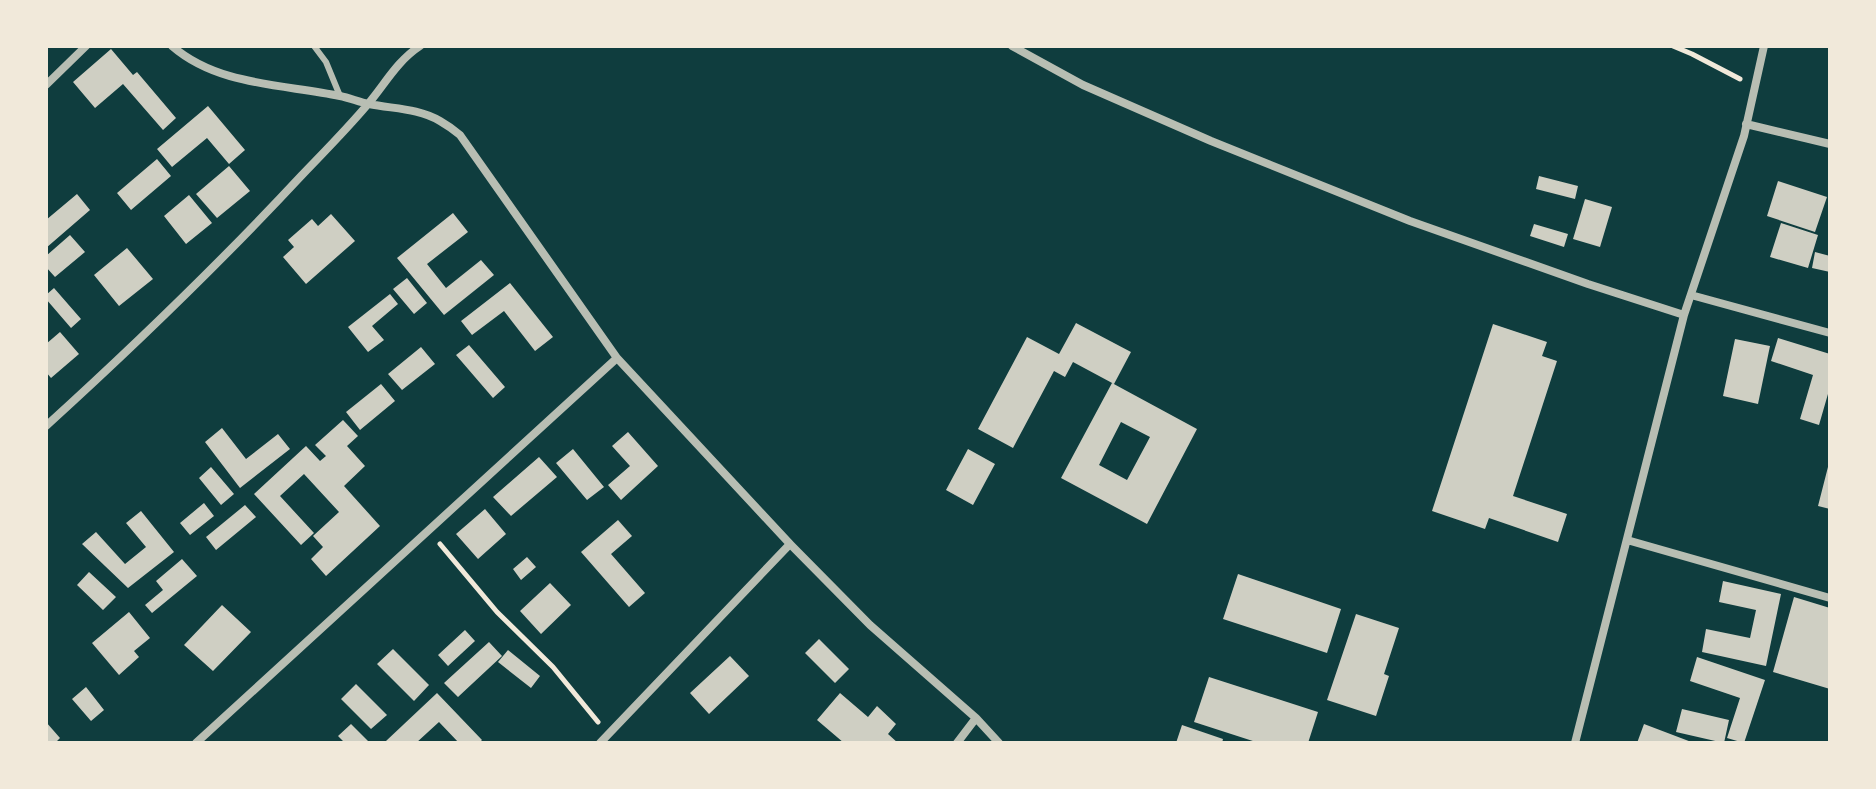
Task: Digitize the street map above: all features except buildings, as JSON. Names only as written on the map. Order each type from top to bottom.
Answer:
[{"type":"street","points":[[46,85],[86,46]]},
{"type":"street","points":[[172,46],[211,70],[243,79],[415,111],[440,121],[460,135],[617,358],[870,625],[976,718],[999,743]]},
{"type":"street","points":[[46,426],[123,356],[253,226],[368,104],[391,72],[420,46]]},
{"type":"street","points":[[1012,46],[1083,85],[1211,141],[1410,221],[1684,315]]},
{"type":"street","points":[[1575,743],[1684,315],[1746,124],[1764,46]]},
{"type":"street","points":[[1746,124],[1830,144]]},
{"type":"street","points":[[1691,295],[1830,333]]},
{"type":"street","points":[[196,743],[617,358]]},
{"type":"street","points":[[1627,540],[1830,598]]},
{"type":"street","points":[[600,743],[790,544]]},
{"type":"street","points":[[957,743],[976,718]]},
{"type":"lane","points":[[318,47],[340,96]]},
{"type":"path","points":[[1673,46],[1755,87]]},
{"type":"path","points":[[429,531],[497,612],[553,667],[608,735]]}]
